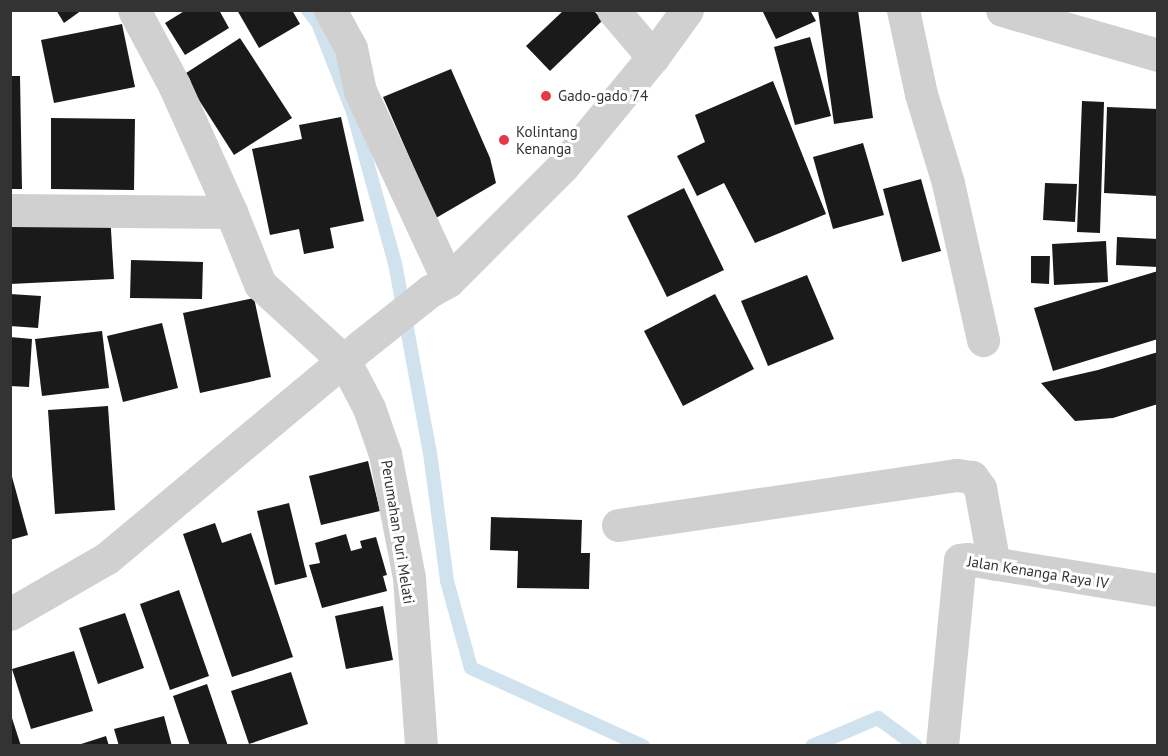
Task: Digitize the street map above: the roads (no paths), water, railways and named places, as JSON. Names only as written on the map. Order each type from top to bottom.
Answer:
[{"type":"street","name":"Perumahan Puri Melati","points":[[134,10],[174,85],[231,212],[260,284],[353,354],[385,454],[409,578],[421,746]]},
{"type":"street","points":[[330,10],[351,48],[360,91],[439,286]]},
{"type":"street","points":[[613,10],[653,57]]},
{"type":"street","points":[[10,614],[107,558],[353,354],[439,286],[563,166],[653,57],[687,10]]},
{"type":"street","points":[[903,10],[921,94],[948,183],[983,340]]},
{"type":"street","points":[[1002,10],[1158,55]]},
{"type":"street","points":[[10,210],[231,212]]},
{"type":"street","points":[[618,525],[957,475],[972,477],[977,482],[994,564]]},
{"type":"street","name":"Jalan Kenanga Raya IV","points":[[943,732],[958,564],[963,559],[1158,590]]},
{"type":"waterway","points":[[308,10],[318,23],[353,112],[395,263],[430,453],[447,581],[471,668],[643,746]]},
{"type":"waterway","points":[[812,746],[878,718],[916,746]]},
{"type":"place","name":"Gado-gado 74","points":[[546,96]]},
{"type":"place","name":"Kolintang Kenanga","points":[[504,140]]}]
